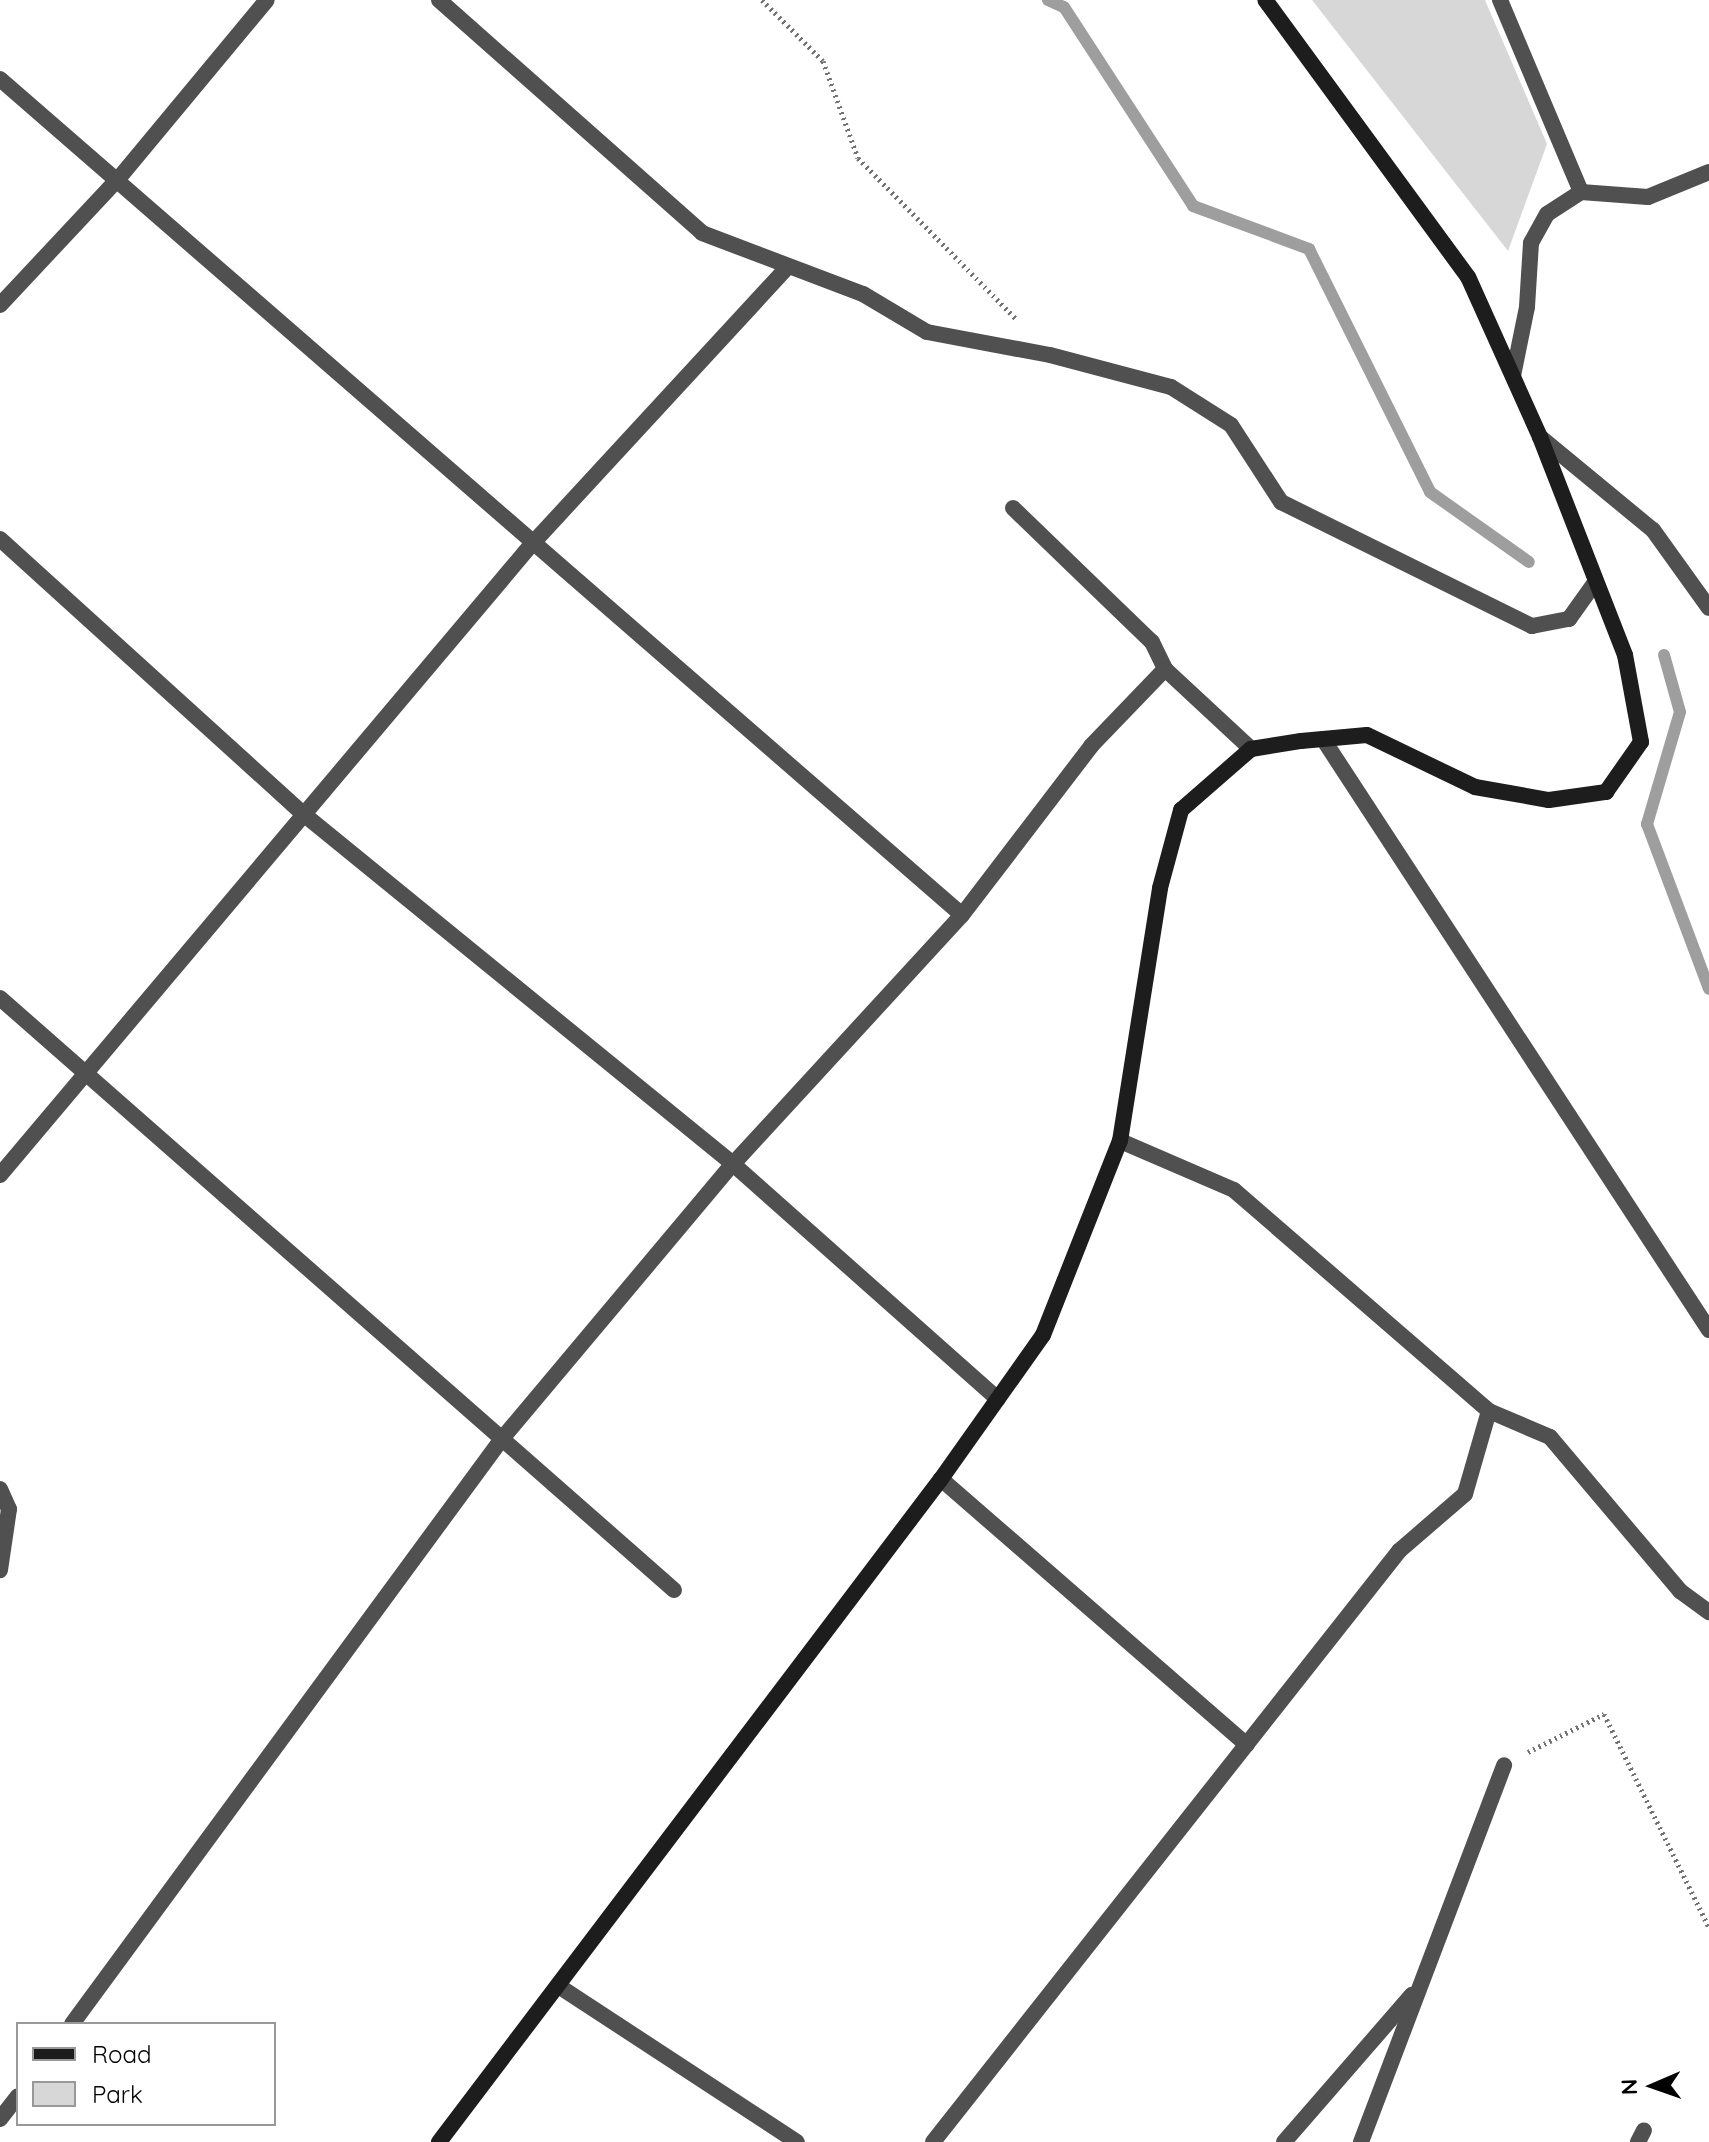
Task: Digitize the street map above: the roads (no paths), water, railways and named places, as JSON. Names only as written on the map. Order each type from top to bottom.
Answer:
[{"type":"street","points":[[0,305],[119,178],[267,0]]},
{"type":"street","points":[[439,0],[702,233],[786,269],[863,294],[927,332],[1050,355],[1171,387],[1231,425],[1281,502],[1532,626],[1569,619],[1594,584]]},
{"type":"street","points":[[439,2142],[560,1987],[941,1479],[1043,1335],[1120,1141],[1160,888],[1181,810],[1251,749],[1367,735],[1475,787],[1549,800],[1606,792],[1641,742],[1625,655],[1594,584],[1540,437],[1468,277],[1265,0]]},
{"type":"street","points":[[1500,0],[1581,192]]},
{"type":"street","points":[[0,79],[119,178],[532,544],[962,915]]},
{"type":"street","points":[[1513,376],[1527,307],[1531,243],[1547,214],[1581,192],[1648,197],[1709,172]]},
{"type":"street","points":[[0,1175],[301,812],[532,544],[786,269]]},
{"type":"street","points":[[1540,437],[1653,530],[1709,608]]},
{"type":"street","points":[[1013,508],[1152,642],[1165,669],[1251,749]]},
{"type":"street","points":[[0,539],[301,812],[733,1164],[998,1399]]},
{"type":"street","points":[[73,2022],[501,1440],[733,1164],[962,915],[1091,746],[1165,669]]},
{"type":"street","points":[[1323,739],[1709,1330]]},
{"type":"street","points":[[0,998],[674,1590]]},
{"type":"street","points":[[1120,1141],[1234,1190],[1489,1411],[1550,1437],[1680,1591],[1709,1612]]},
{"type":"street","points":[[933,2142],[1399,1551],[1465,1494],[1489,1411]]},
{"type":"street","points":[[941,1479],[1247,1745]]},
{"type":"street","points":[[0,1489],[9,1509],[0,1570]]},
{"type":"street","points":[[1361,2142],[1504,1765]]},
{"type":"street","points":[[1284,2142],[1420,1986]]},
{"type":"street","points":[[560,1987],[797,2142]]},
{"type":"street","points":[[0,2119],[16,2099]]},
{"type":"waterway","points":[[1048,0],[1064,7],[1193,206],[1309,249],[1430,492],[1529,562]]},
{"type":"waterway","points":[[1664,655],[1680,712],[1647,824],[1709,989]]}]
